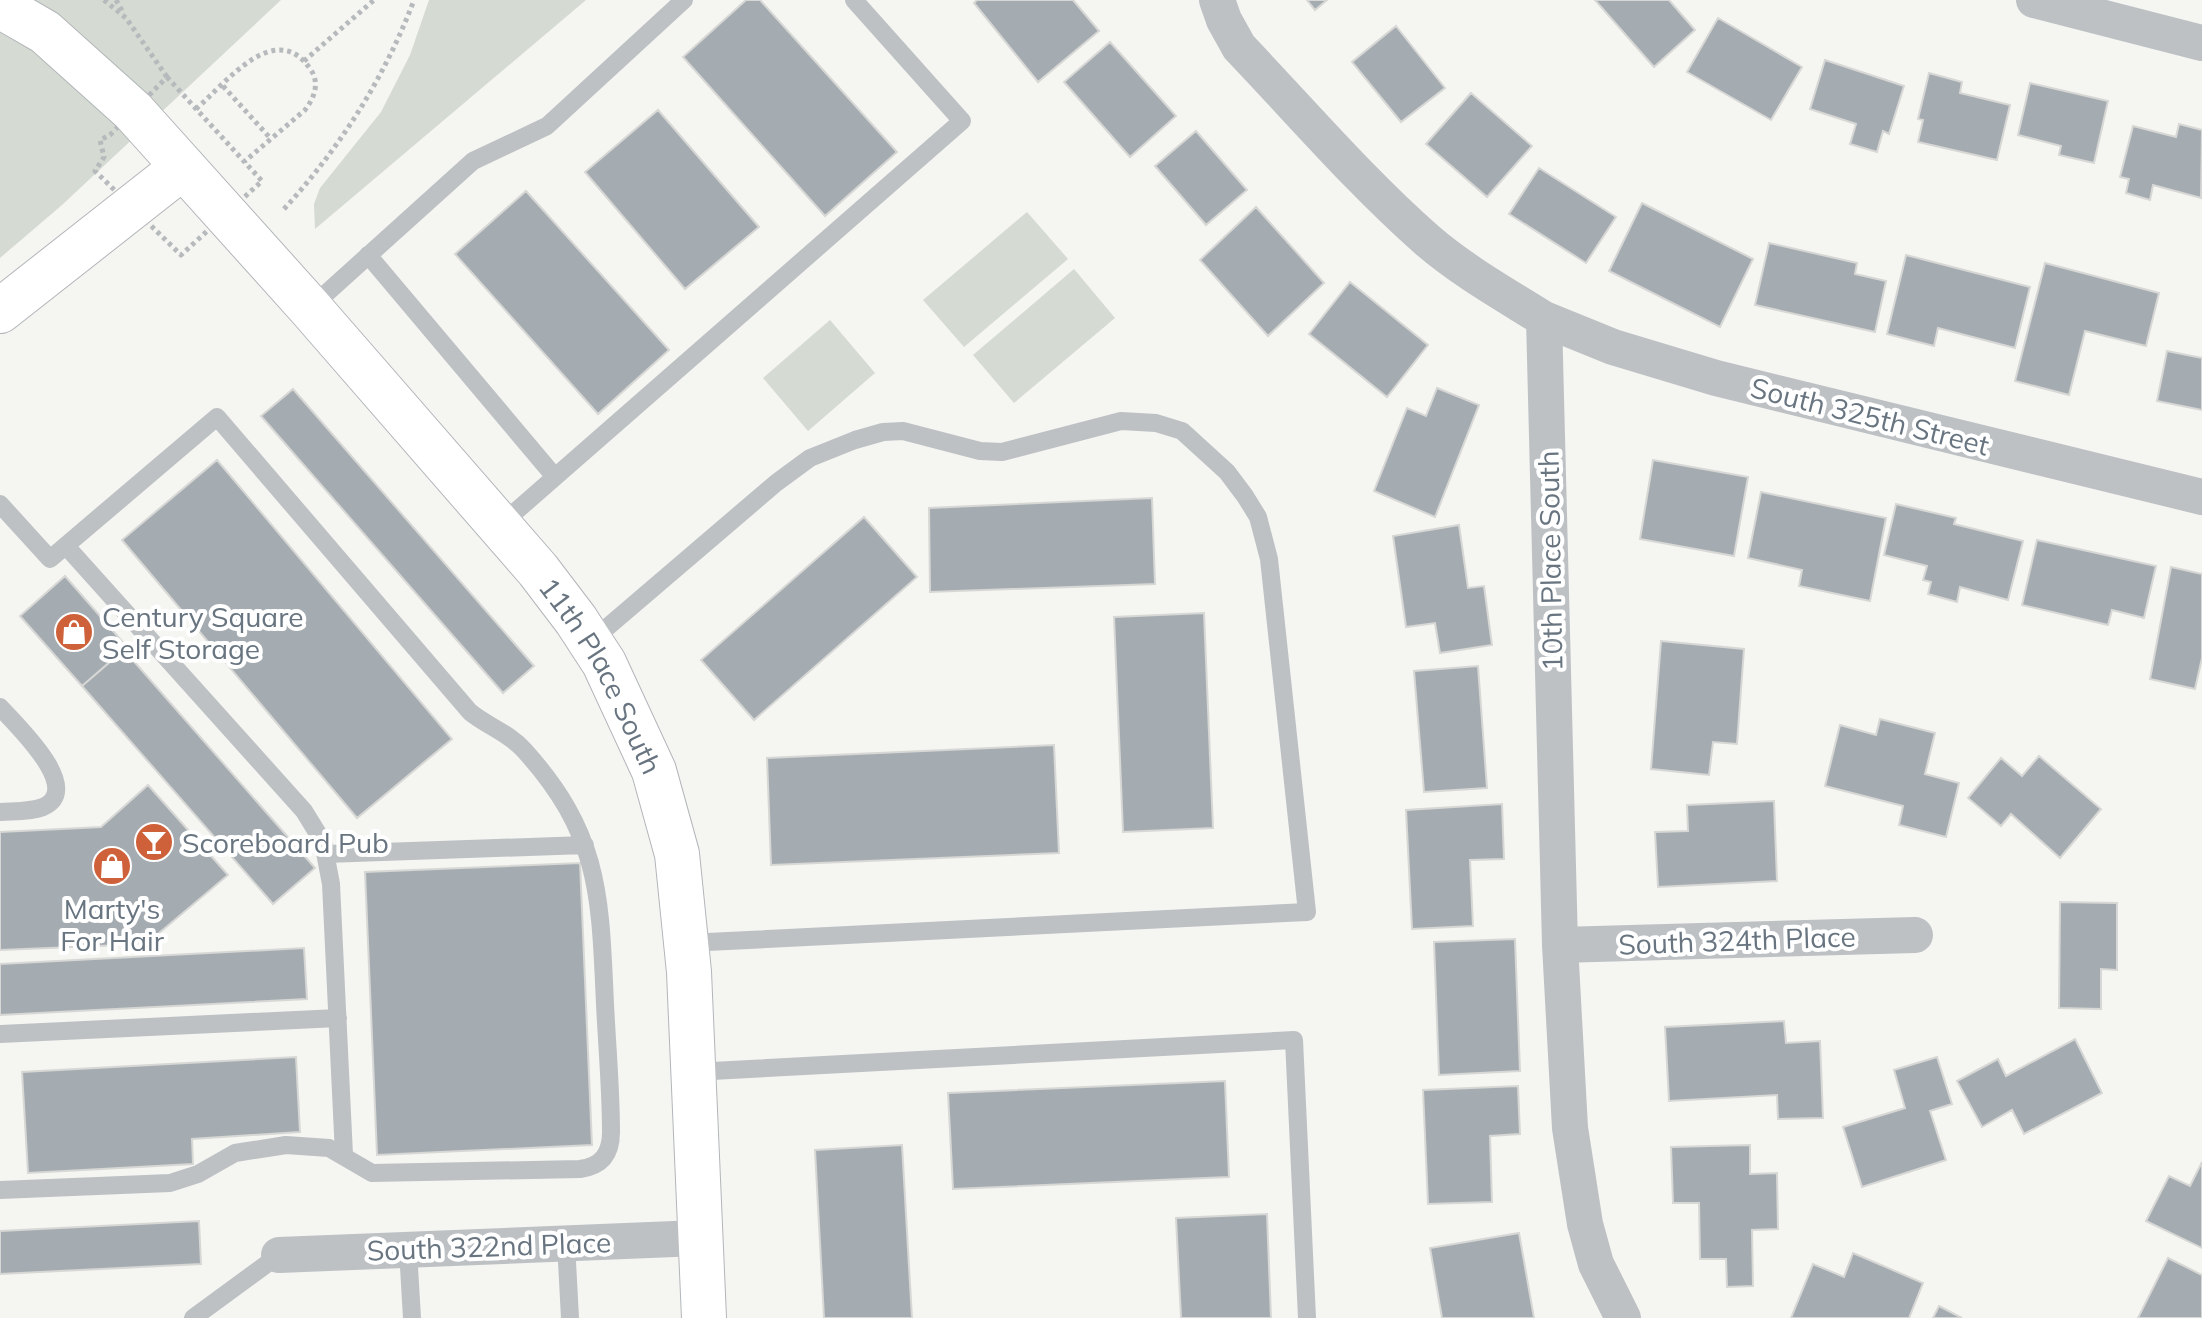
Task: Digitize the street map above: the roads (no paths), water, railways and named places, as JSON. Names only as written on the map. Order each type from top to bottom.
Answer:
[{"type":"street","points":[[1217,0],[1239,47],[1373,189],[1428,241],[1483,281],[1544,319]]},
{"type":"street","points":[[2034,0],[2202,43]]},
{"type":"street","name":"11th Place South","points":[[0,6],[45,32],[133,111],[538,570],[604,663],[654,771],[677,854],[687,943],[704,1318]]},
{"type":"street","points":[[0,311],[183,167]]},
{"type":"street","name":"South 325th Street","points":[[1544,319],[1613,347],[1716,378],[2202,497]]},
{"type":"street","name":"10th Place South","points":[[1544,319],[1560,945],[1570,1128],[1585,1224],[1596,1264],[1623,1318]]},
{"type":"street","name":"South 324th Place","points":[[1560,945],[1915,935]]},
{"type":"street","name":"South 322nd Place","points":[[279,1255],[699,1238]]},
{"type":"lane","points":[[310,308],[473,161],[547,126],[684,0]]},
{"type":"lane","points":[[499,526],[962,121],[854,0]]},
{"type":"lane","points":[[368,255],[555,477]]},
{"type":"lane","points":[[0,504],[50,559],[217,417],[470,712],[522,748],[557,790],[572,814],[585,845],[600,908],[611,1122],[611,1141],[606,1155],[595,1165],[580,1169],[386,1173],[365,1171],[329,1148],[306,1145],[235,1153],[198,1174],[170,1183],[0,1190]]},
{"type":"lane","points":[[590,642],[776,483],[810,458],[883,432],[903,431],[980,451],[1002,452],[1121,421],[1156,423],[1182,431],[1203,449],[1227,472],[1258,517],[1269,559],[1307,912],[687,943]]},
{"type":"lane","points":[[66,546],[304,811],[318,832],[326,854],[331,884],[344,1155]]},
{"type":"lane","points":[[0,707],[45,760],[55,778],[57,790],[53,800],[41,808],[0,812]]},
{"type":"lane","points":[[326,854],[585,845]]},
{"type":"lane","points":[[0,1034],[338,1018]]},
{"type":"lane","points":[[693,1072],[1294,1040],[1307,1318]]},
{"type":"lane","points":[[566,1243],[570,1318]]},
{"type":"lane","points":[[408,1250],[412,1318]]},
{"type":"lane","points":[[193,1318],[279,1255]]},
{"type":"place","name":"Century Square Self Storage","points":[[74,632]]},
{"type":"place","name":"Scoreboard Pub","points":[[154,842]]},
{"type":"place","name":"Marty's For Hair","points":[[112,866]]}]
